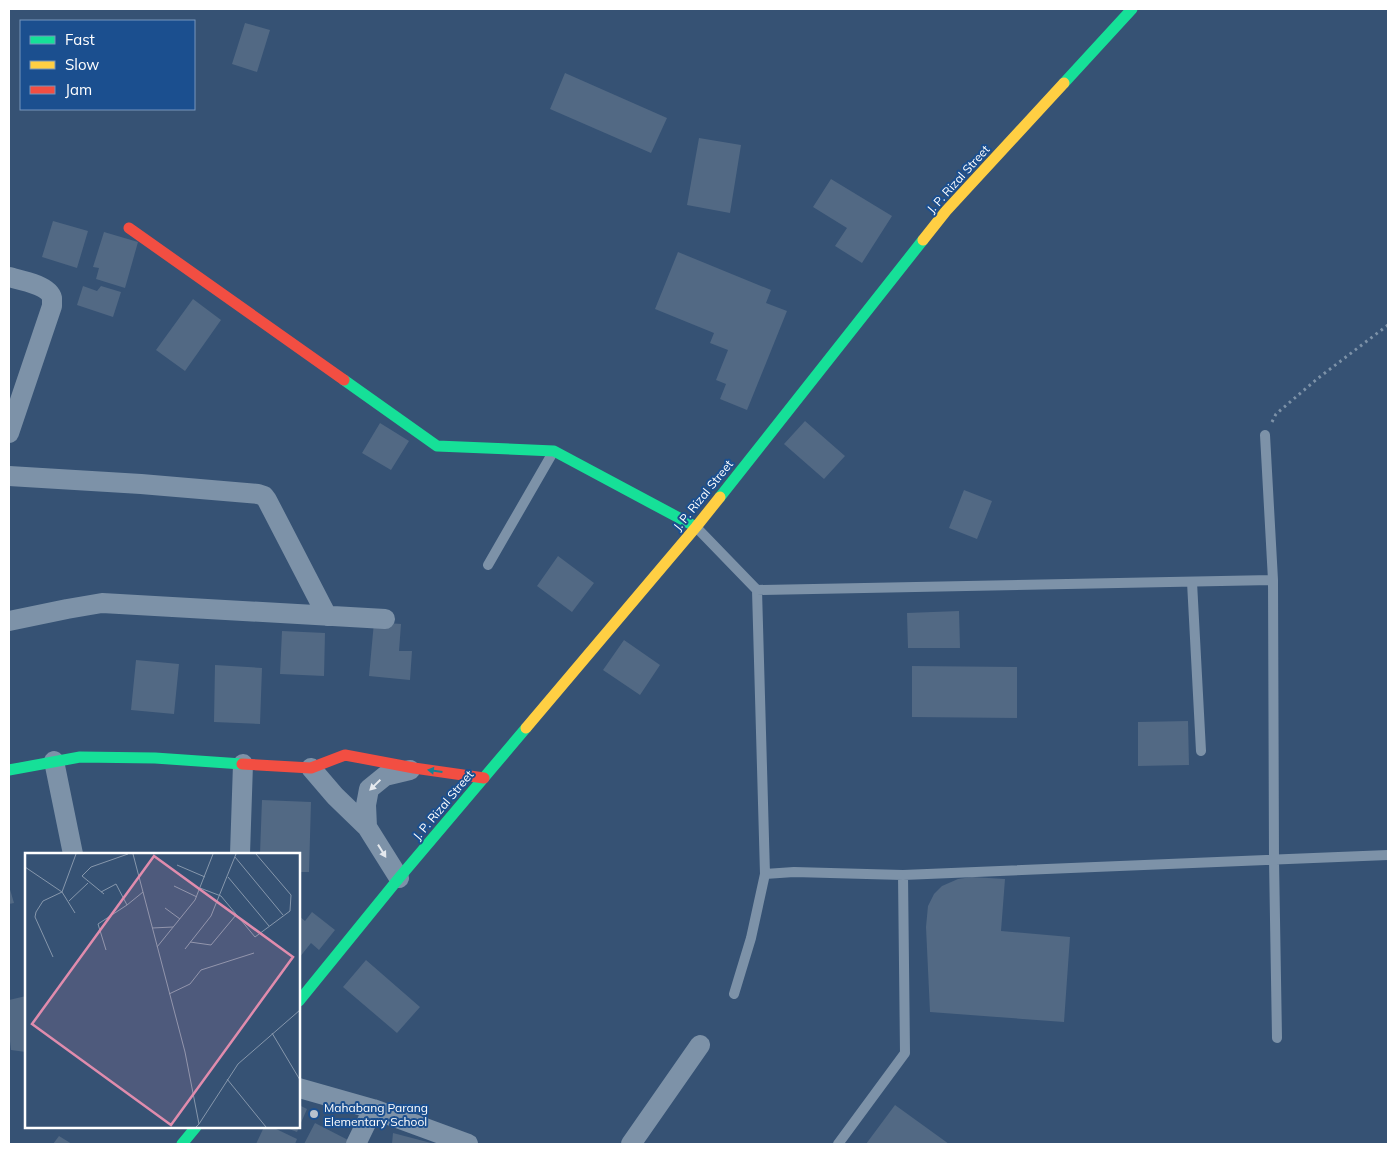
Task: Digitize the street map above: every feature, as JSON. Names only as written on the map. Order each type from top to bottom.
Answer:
[{"type":"main road","name":"J. P. Rizal Street","points":[[300,1000],[399,878],[696,527],[946,211],[1132,9]]},
{"type":"main road","points":[[129,228],[437,446],[554,451],[696,527]]},
{"type":"main road","points":[[9,770],[80,757],[155,758],[311,768],[345,754],[414,768],[484,778]]},
{"type":"main road","points":[[182,1144],[195,1128]]},
{"type":"street","points":[[9,277],[42,287],[49,291],[52,298],[52,306],[9,433]]},
{"type":"street","points":[[9,476],[142,484],[264,496],[268,500],[327,616]]},
{"type":"street","points":[[9,621],[67,608],[102,603],[385,619]]},
{"type":"street","points":[[54,761],[73,853]]},
{"type":"street","points":[[240,853],[243,764]]},
{"type":"street","points":[[311,768],[335,796],[367,827],[399,878]]},
{"type":"street","points":[[367,827],[366,805],[369,789],[386,776],[414,768]]},
{"type":"street","points":[[631,1144],[700,1045]]},
{"type":"street","points":[[300,1088],[373,1109],[468,1144]]},
{"type":"street","points":[[356,1144],[373,1109]]},
{"type":"lane","points":[[1265,435],[1273,580],[1277,1038]]},
{"type":"lane","points":[[488,565],[554,451]]},
{"type":"lane","points":[[696,527],[757,590],[764,874],[751,938],[734,994]]},
{"type":"lane","points":[[757,590],[1273,580]]},
{"type":"lane","points":[[1192,582],[1201,751]]},
{"type":"lane","points":[[764,874],[794,872],[903,875],[1388,854]]},
{"type":"lane","points":[[838,1144],[905,1053],[903,875]]},
{"type":"path","points":[[1265,435],[1276,414],[1317,379],[1388,325]]},
{"type":"building","points":[[245,23],[270,30],[257,72],[232,64]]},
{"type":"building","points":[[565,73],[667,118],[651,153],[550,109]]},
{"type":"building","points":[[699,138],[741,145],[730,213],[687,205]]},
{"type":"building","points":[[831,179],[892,216],[862,263],[835,246],[847,228],[813,207]]},
{"type":"building","points":[[53,221],[88,231],[77,268],[42,257]]},
{"type":"building","points":[[104,232],[138,242],[125,288],[96,279],[99,268],[93,267]]},
{"type":"building","points":[[678,252],[771,290],[766,303],[787,311],[747,410],[720,399],[726,384],[716,380],[728,350],[710,343],[714,333],[655,309]]},
{"type":"building","points":[[83,286],[97,291],[101,286],[121,292],[113,317],[77,305]]},
{"type":"building","points":[[193,299],[221,320],[185,371],[156,350]]},
{"type":"building","points":[[805,421],[845,456],[824,479],[784,444]]},
{"type":"building","points":[[380,423],[409,441],[391,470],[362,453]]},
{"type":"building","points":[[964,490],[992,501],[977,539],[949,528]]},
{"type":"building","points":[[558,556],[594,583],[572,612],[537,586]]},
{"type":"building","points":[[959,611],[960,648],[908,648],[907,613]]},
{"type":"building","points":[[374,622],[401,624],[399,651],[412,651],[410,680],[369,676]]},
{"type":"building","points":[[282,631],[325,633],[324,676],[280,674]]},
{"type":"building","points":[[624,640],[660,665],[640,695],[603,670]]},
{"type":"building","points":[[136,660],[179,664],[174,714],[131,710]]},
{"type":"building","points":[[215,665],[262,668],[260,724],[214,722]]},
{"type":"building","points":[[912,666],[1017,667],[1017,718],[912,717]]},
{"type":"building","points":[[1188,721],[1189,765],[1138,766],[1138,722]]},
{"type":"building","points":[[262,800],[311,802],[309,872],[300,872],[300,853],[260,853]]},
{"type":"building","points":[[972,877],[1005,879],[1001,931],[1070,937],[1064,1022],[930,1012],[926,927],[928,906],[934,894],[942,886],[958,879]]},
{"type":"building","points":[[9,886],[14,903],[9,904]]},
{"type":"building","points":[[312,912],[335,930],[319,950],[311,943],[300,957],[300,917],[305,921]]},
{"type":"building","points":[[366,960],[420,1007],[397,1033],[343,987]]},
{"type":"building","points":[[25,996],[25,1052],[11,1050],[9,1000]]},
{"type":"building","points":[[895,1105],[949,1144],[866,1144]]},
{"type":"building","points":[[300,1106],[307,1109],[300,1125]]},
{"type":"building","points":[[315,1123],[350,1141],[348,1144],[304,1144]]},
{"type":"building","points":[[264,1128],[274,1128],[297,1139],[295,1144],[256,1144]]},
{"type":"building","points":[[287,1128],[299,1128],[297,1132]]},
{"type":"building","points":[[393,1133],[435,1144],[392,1144]]},
{"type":"building","points":[[59,1136],[72,1144],[53,1144]]},
{"type":"traffic: fast","points":[[1064,83],[1132,9]]},
{"type":"traffic: fast","points":[[720,497],[923,240]]},
{"type":"traffic: fast","points":[[344,380],[437,446],[554,451],[696,527]]},
{"type":"traffic: fast","points":[[300,1000],[399,878],[526,728]]},
{"type":"traffic: fast","points":[[9,770],[80,757],[155,758],[242,764]]},
{"type":"traffic: fast","points":[[182,1144],[195,1128]]},
{"type":"traffic: slow","points":[[923,240],[946,211],[1064,83]]},
{"type":"traffic: slow","points":[[526,728],[720,497]]},
{"type":"traffic: jam","points":[[129,228],[344,380]]},
{"type":"traffic: jam","points":[[242,764],[311,768],[345,755],[414,768],[484,778]]},
{"type":"place","name":"Mahabang Parang Elementary School","points":[[314,1114]]}]
